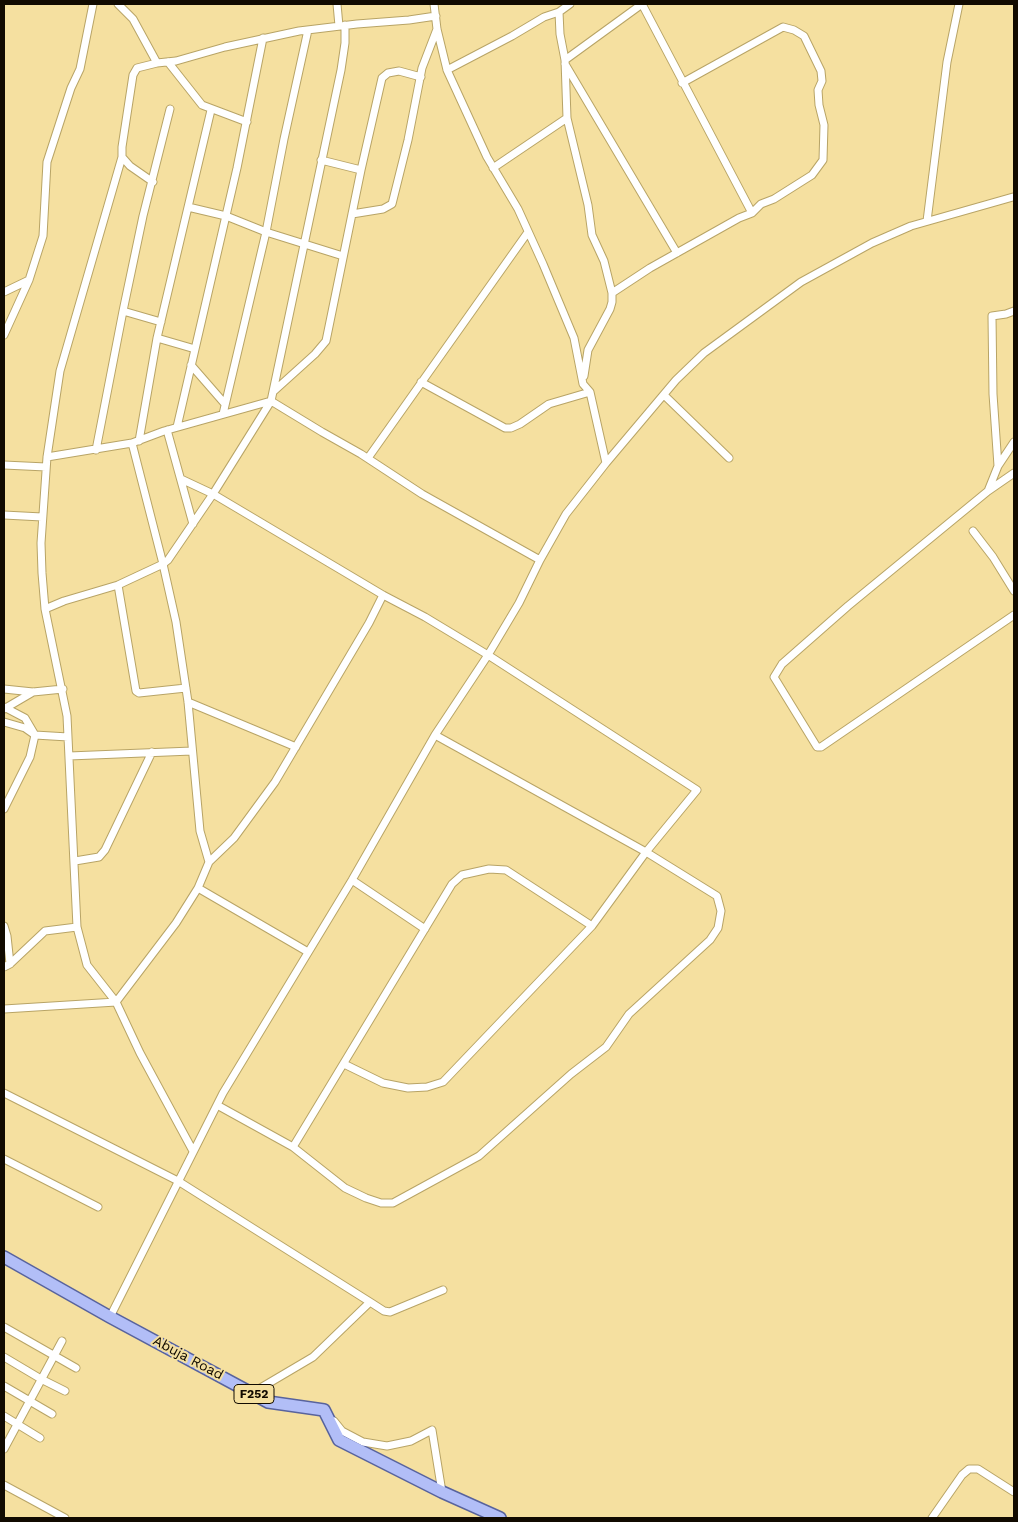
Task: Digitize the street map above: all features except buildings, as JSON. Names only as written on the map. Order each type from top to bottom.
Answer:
[{"type":"main road","name":"Abuja Road","points":[[4,1257],[110,1317],[268,1402],[324,1410]]},
{"type":"main road","points":[[324,1410],[339,1440],[442,1492],[500,1518]]},
{"type":"street","points":[[4,335],[29,280],[43,236],[47,162],[71,88],[80,70],[93,4]]},
{"type":"street","points":[[118,4],[133,19],[157,63]]},
{"type":"street","points":[[45,609],[64,601],[118,585],[163,564],[172,556],[271,401],[346,43],[337,4]]},
{"type":"street","points":[[434,4],[437,29],[447,70],[486,157],[518,209],[574,338],[583,384],[590,392],[606,464]]},
{"type":"street","points":[[447,70],[544,18],[559,12],[568,4]]},
{"type":"street","points":[[565,62],[642,4],[752,213]]},
{"type":"street","points":[[928,220],[947,62],[959,4]]},
{"type":"street","points":[[559,12],[560,34],[565,62],[567,118],[588,205],[592,235],[604,261],[612,293],[610,309],[588,350],[583,384]]},
{"type":"street","points":[[193,1151],[140,1052],[116,1002],[87,965],[78,927],[67,716],[63,689],[45,609],[41,543],[47,457],[60,371],[122,156],[133,75],[137,68],[264,38],[308,30],[436,16]]},
{"type":"street","points":[[612,293],[650,268],[739,218],[752,213],[761,204],[774,199],[812,175],[824,160],[824,125],[819,105],[818,90],[822,81],[821,71],[804,36],[794,30],[782,27],[682,83]]},
{"type":"street","points":[[352,214],[383,209],[392,204],[422,68],[437,29]]},
{"type":"street","points":[[223,414],[266,232],[308,30]]},
{"type":"street","points":[[177,427],[226,216],[264,38]]},
{"type":"street","points":[[168,62],[202,105],[246,122]]},
{"type":"street","points":[[565,62],[677,254]]},
{"type":"street","points":[[273,391],[319,350],[326,341],[382,78],[388,73],[399,71],[421,77]]},
{"type":"street","points":[[96,450],[122,311],[143,216],[170,109]]},
{"type":"street","points":[[209,862],[200,831],[188,702],[176,622],[136,442],[157,338],[211,110]]},
{"type":"street","points":[[493,168],[567,118]]},
{"type":"street","points":[[122,156],[130,166],[152,182]]},
{"type":"street","points":[[321,160],[361,170]]},
{"type":"street","points":[[110,1317],[217,1105],[352,880],[435,735],[488,655],[519,603],[540,560],[566,514],[606,464],[676,380],[704,353],[801,282],[872,243],[928,220],[1014,194]]},
{"type":"street","points":[[188,207],[226,216],[266,232],[343,256]]},
{"type":"street","points":[[368,458],[528,232]]},
{"type":"street","points":[[4,292],[29,280]]},
{"type":"street","points":[[122,311],[161,322]]},
{"type":"street","points":[[998,466],[993,394],[992,316],[1014,311]]},
{"type":"street","points":[[157,338],[195,350]]},
{"type":"street","points":[[191,365],[225,404]]},
{"type":"street","points":[[421,382],[506,428],[520,424],[549,404],[590,392]]},
{"type":"street","points":[[664,395],[729,458]]},
{"type":"street","points":[[47,457],[136,442],[167,430],[271,401],[368,458],[422,494],[540,560]]},
{"type":"street","points":[[167,430],[193,524]]},
{"type":"street","points":[[988,492],[998,466],[1014,442]]},
{"type":"street","points":[[4,465],[46,467]]},
{"type":"street","points":[[1014,473],[988,492],[811,638],[782,664],[774,677],[816,746],[821,747],[1014,615]]},
{"type":"street","points":[[180,479],[213,494],[383,595],[425,616],[697,790],[646,852],[592,926],[443,1082],[427,1087],[408,1088],[383,1082],[344,1064]]},
{"type":"street","points":[[4,515],[42,516]]},
{"type":"street","points":[[974,531],[1014,591]]},
{"type":"street","points":[[118,585],[136,691],[186,688]]},
{"type":"street","points":[[4,1009],[116,1002],[170,931],[198,888],[209,862],[234,838],[275,782],[369,623],[383,595]]},
{"type":"street","points":[[4,688],[33,692],[63,689]]},
{"type":"street","points":[[4,708],[33,692]]},
{"type":"street","points":[[188,702],[296,747]]},
{"type":"street","points":[[4,708],[25,718],[35,735],[30,757],[4,809]]},
{"type":"street","points":[[4,722],[25,728],[35,735],[68,737]]},
{"type":"street","points":[[217,1105],[293,1147],[345,1188],[381,1203],[393,1203],[479,1156],[571,1074],[606,1047],[629,1014],[710,940],[718,928],[721,911],[717,896],[646,852],[435,735]]},
{"type":"street","points":[[70,756],[192,751]]},
{"type":"street","points":[[75,861],[99,857],[105,850],[152,752]]},
{"type":"street","points":[[293,1147],[452,884],[462,875],[489,869],[506,870],[592,926]]},
{"type":"street","points":[[352,880],[425,929]]},
{"type":"street","points":[[198,888],[308,952]]},
{"type":"street","points":[[4,926],[7,936],[7,965]]},
{"type":"street","points":[[7,965],[45,931],[78,927]]},
{"type":"street","points":[[4,1093],[178,1181],[384,1311],[390,1312],[442,1290]]},
{"type":"street","points":[[4,1159],[98,1207]]},
{"type":"street","points":[[252,1393],[314,1357],[370,1302]]},
{"type":"street","points":[[4,1327],[76,1368]]},
{"type":"street","points":[[4,1449],[62,1341]]},
{"type":"street","points":[[4,1357],[65,1391]]},
{"type":"street","points":[[4,1386],[52,1414]]},
{"type":"street","points":[[324,1410],[342,1431],[363,1442],[387,1446],[411,1441],[432,1430],[442,1492]]},
{"type":"street","points":[[4,1416],[40,1438]]},
{"type":"street","points":[[932,1518],[962,1475],[969,1469],[978,1469],[1014,1492]]},
{"type":"street","points":[[4,1485],[65,1518]]}]
